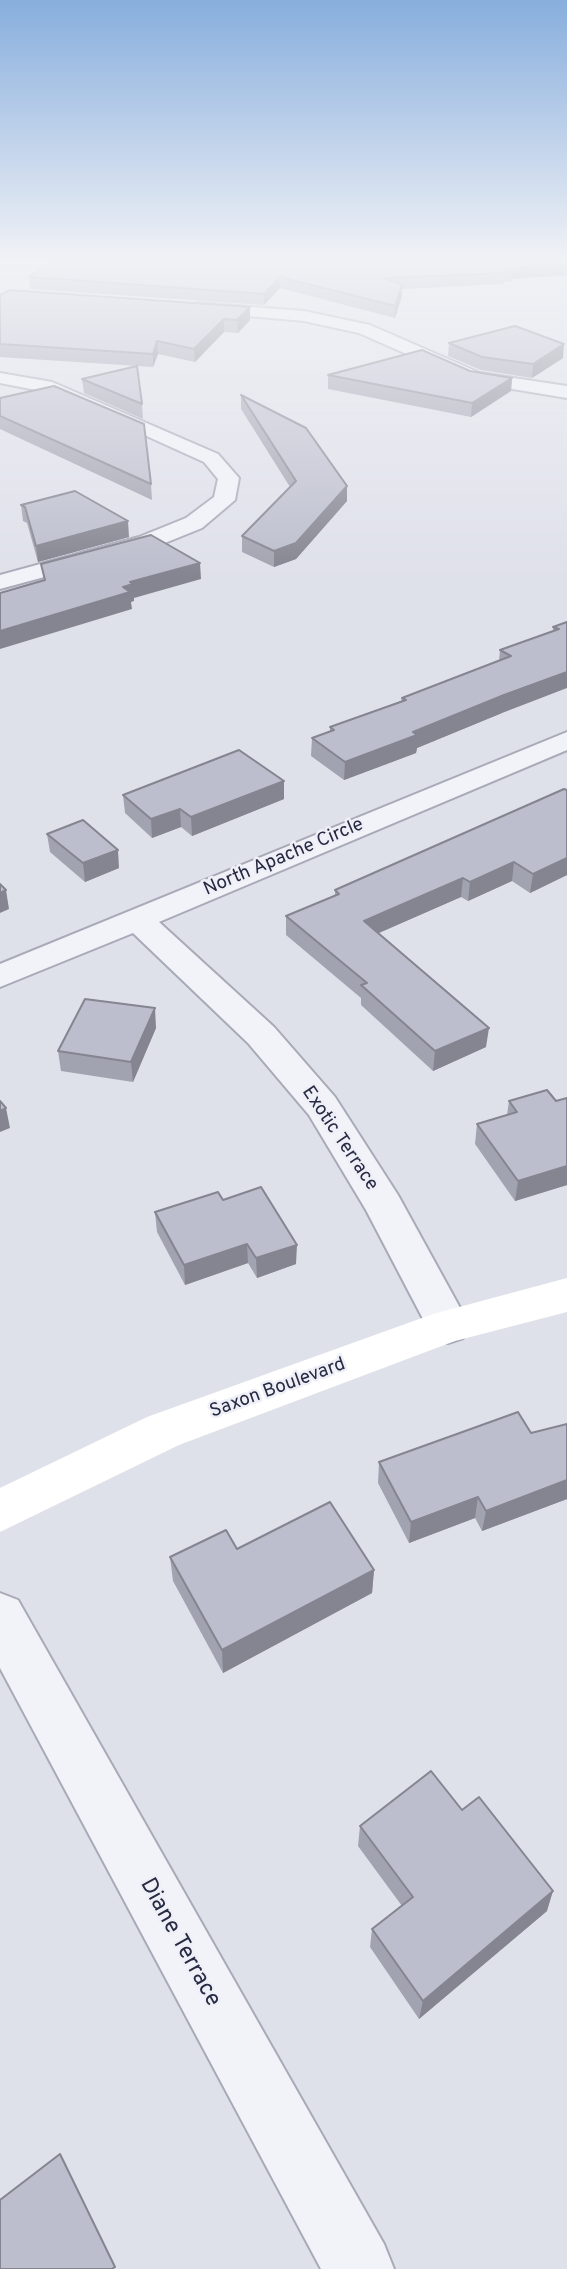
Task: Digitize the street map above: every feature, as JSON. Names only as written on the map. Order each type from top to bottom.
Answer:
[{"type":"main road","name":"Saxon Boulevard","points":[[0,1511],[163,1432],[448,1326],[567,1295]]},
{"type":"street","points":[[446,365],[476,378],[567,391]]},
{"type":"street","points":[[0,378],[46,386],[211,458],[229,478],[223,500],[194,523],[146,542],[0,582]]},
{"type":"street","name":"North Apache Circle","points":[[0,976],[567,740]]},
{"type":"street","name":"Exotic Terrace","points":[[137,919],[261,1035],[322,1106],[384,1205],[448,1326]]},
{"type":"street","name":"Diane Terrace","points":[[0,1617],[359,2269]]},
{"type":"building","points":[[366,365],[456,365],[470,371],[512,378],[472,403],[328,375]]},
{"type":"building","points":[[137,366],[142,404],[82,379]]},
{"type":"building","points":[[54,386],[144,424],[151,484],[0,416],[0,398]]},
{"type":"building","points":[[241,395],[306,428],[347,486],[296,543],[274,551],[242,536],[296,481]]},
{"type":"building","points":[[75,491],[128,521],[36,546],[25,507],[21,505]]},
{"type":"building","points":[[151,535],[200,563],[130,582],[133,584],[123,587],[130,592],[0,631],[0,593],[45,580],[41,564]]},
{"type":"building","points":[[567,622],[567,672],[504,695],[413,732],[417,735],[345,762],[312,738],[334,730],[330,727],[406,700],[402,698],[511,656],[500,650],[559,629],[553,627]]},
{"type":"building","points":[[239,750],[284,781],[191,817],[180,809],[151,819],[123,795]]},
{"type":"building","points":[[564,789],[567,790],[567,858],[533,874],[514,862],[470,882],[463,878],[364,921],[489,1028],[435,1051],[361,985],[367,983],[286,916],[339,894],[335,890]]},
{"type":"building","points":[[83,820],[118,850],[83,863],[47,834]]},
{"type":"building","points":[[85,999],[155,1008],[131,1062],[58,1051]]},
{"type":"building","points":[[547,1090],[556,1101],[567,1098],[567,1166],[518,1181],[477,1124],[517,1112],[509,1101]]},
{"type":"building","points":[[261,1187],[297,1245],[256,1258],[247,1244],[184,1265],[155,1212],[218,1192],[223,1200]]},
{"type":"building","points":[[518,1412],[531,1433],[567,1424],[567,1480],[486,1511],[478,1497],[411,1522],[379,1462]]},
{"type":"building","points":[[330,1502],[374,1570],[222,1650],[170,1557],[226,1530],[237,1549]]},
{"type":"building","points":[[431,1771],[462,1810],[479,1797],[553,1891],[423,2001],[372,1929],[413,1897],[360,1826]]},
{"type":"building","points":[[60,2154],[115,2267],[0,2269],[0,2200]]}]
